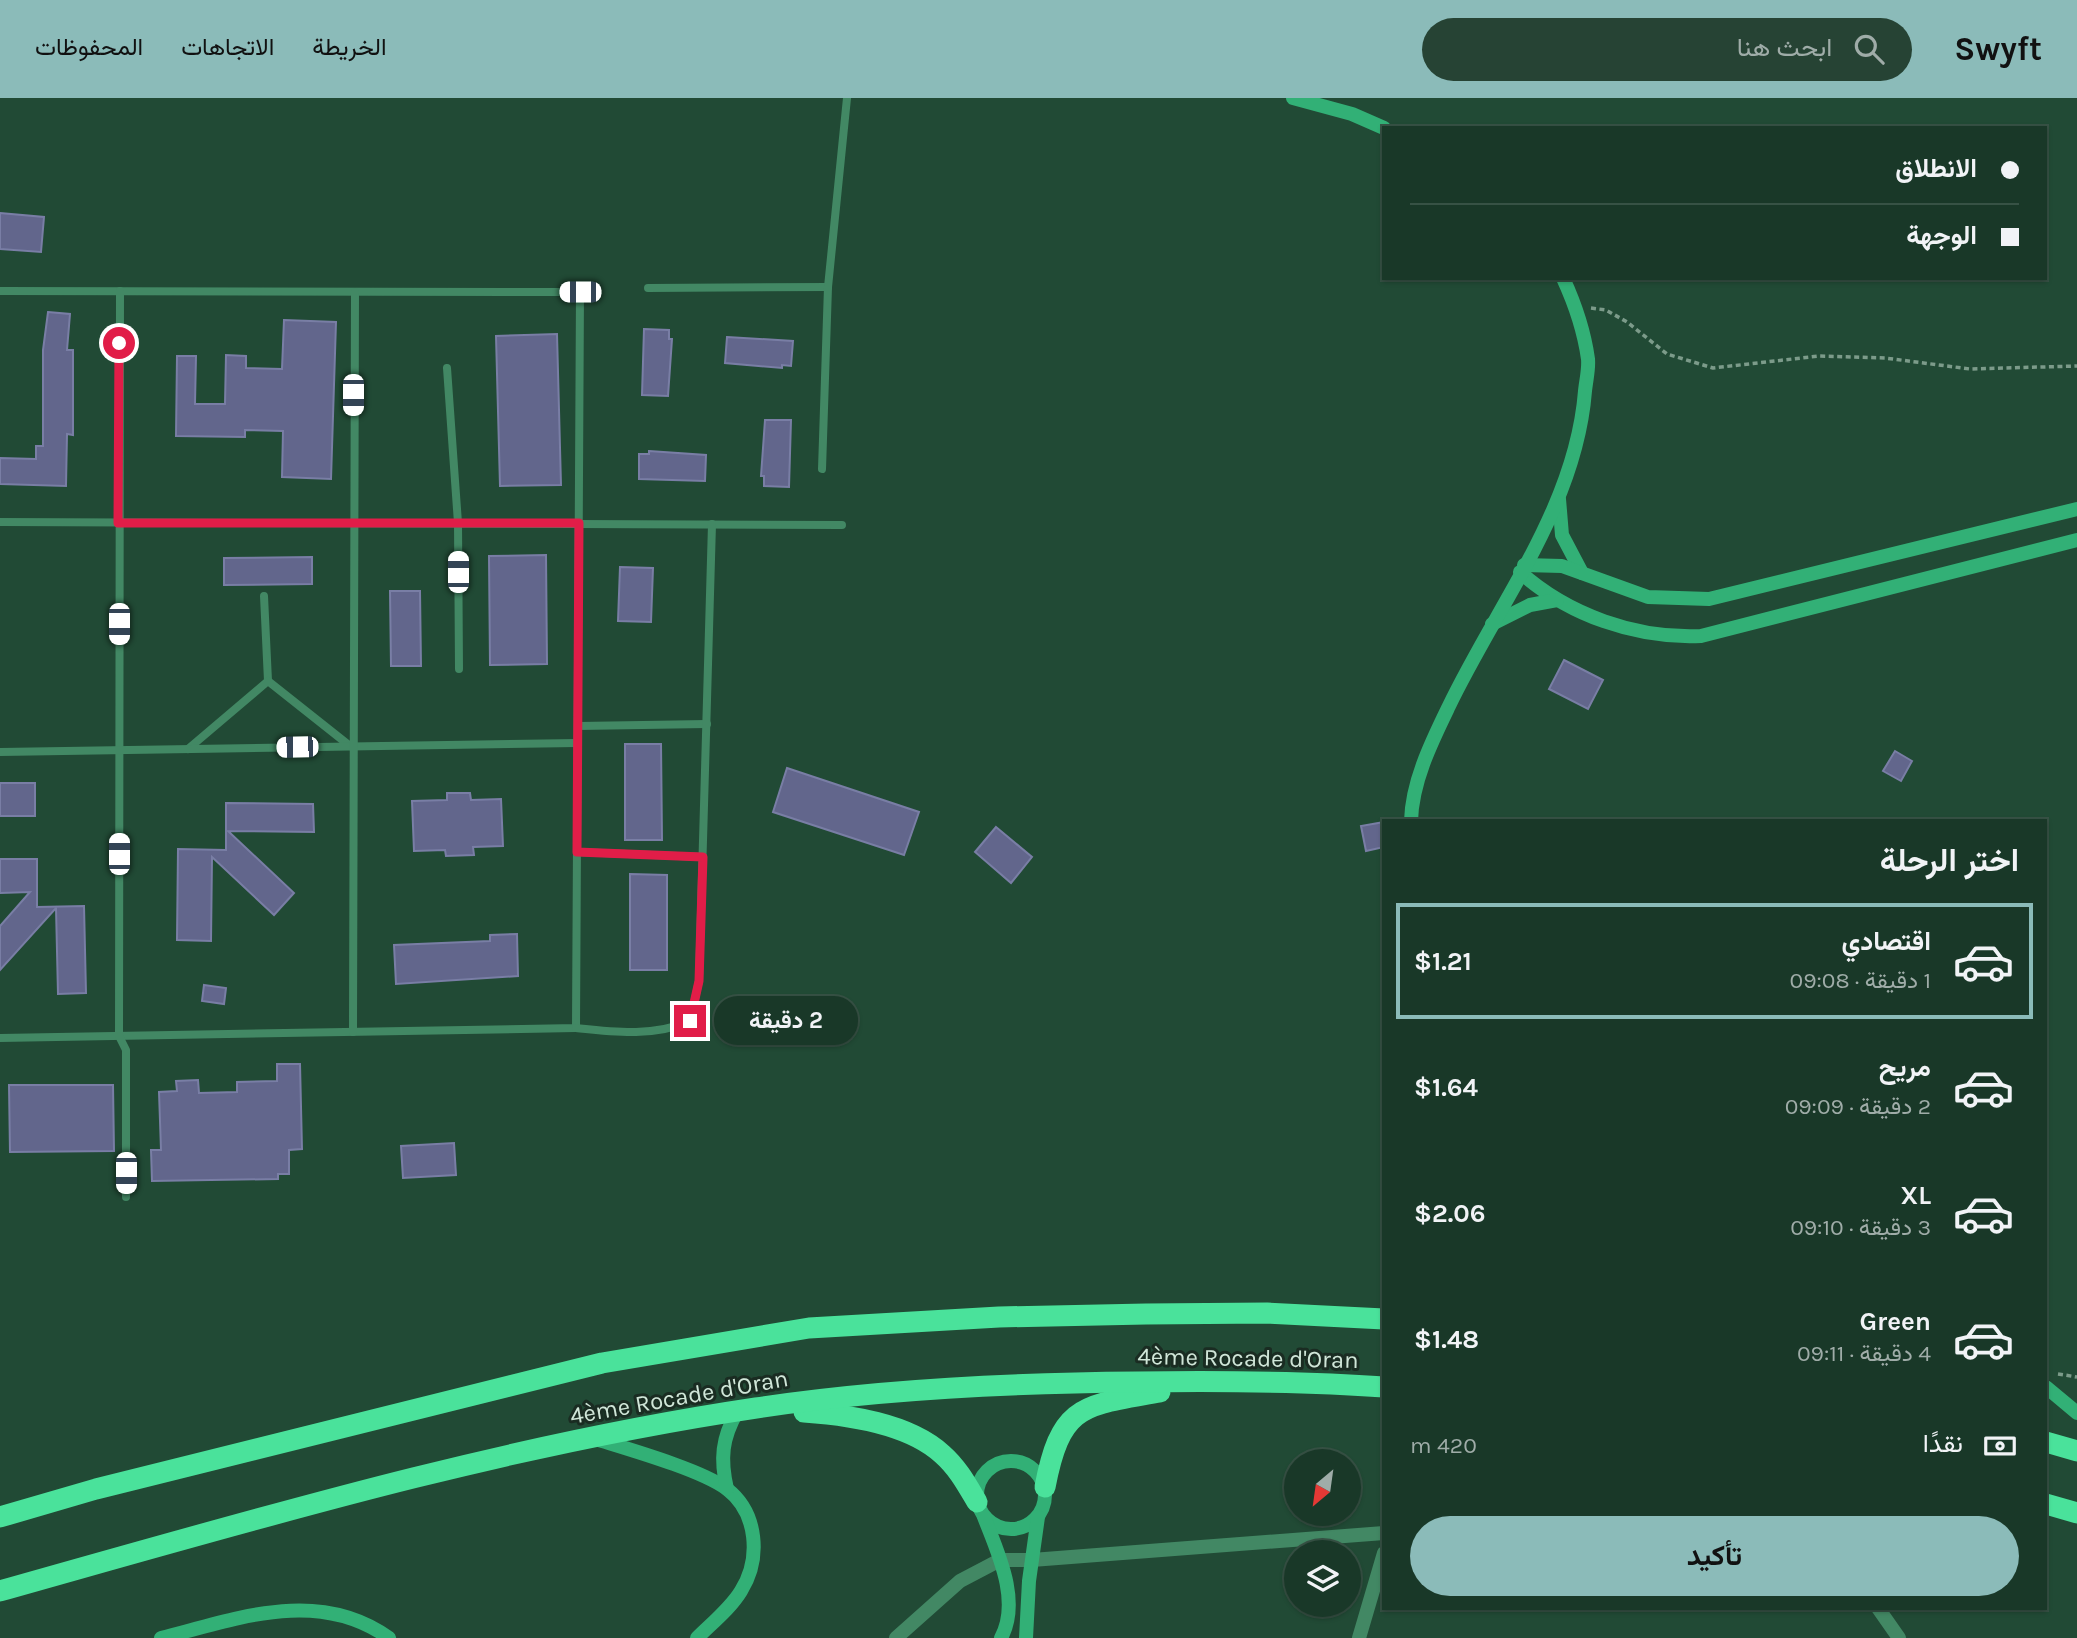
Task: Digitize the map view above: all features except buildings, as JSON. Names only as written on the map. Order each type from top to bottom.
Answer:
[{"type":"highway","name":"4ème Rocade d'Oran","points":[[0,1517],[96,1489],[602,1363],[809,1328],[999,1317],[1146,1314],[1267,1313],[1382,1318]]},
{"type":"highway","name":"4ème Rocade d'Oran","points":[[0,1591],[360,1493],[593,1438],[745,1410],[939,1388],[1221,1381],[1382,1387]]},
{"type":"highway","points":[[1045,1487],[1057,1436],[1076,1414],[1100,1404],[1221,1381]]},
{"type":"highway","points":[[745,1410],[857,1418],[907,1434],[941,1452],[960,1473],[980,1509]]},
{"type":"highway","points":[[2047,1442],[2077,1451]]},
{"type":"highway","points":[[2047,1504],[2077,1513]]},
{"type":"main road","points":[[1293,98],[1352,114],[1382,127]]},
{"type":"main road","points":[[1411,819],[1411,806],[1425,760],[1491,625],[1544,530],[1575,457],[1584,410],[1588,361],[1578,312],[1564,280]]},
{"type":"main road","points":[[1560,492],[1562,535],[1582,573]]},
{"type":"main road","points":[[1522,569],[1552,564],[1648,597],[1709,599],[2077,509]]},
{"type":"main road","points":[[1522,569],[1557,600],[1592,617],[1651,634],[1701,636],[2077,540]]},
{"type":"main road","points":[[1491,625],[1530,605],[1557,600]]},
{"type":"main road","points":[[2047,1388],[2077,1413]]},
{"type":"main road","points":[[697,1638],[742,1590],[753,1563],[755,1539],[749,1519],[727,1489],[722,1449],[745,1410]]},
{"type":"main road","points":[[593,1438],[656,1459],[727,1489]]},
{"type":"main road","points":[[1001,1638],[1009,1610],[1000,1560],[980,1509],[980,1479],[998,1463],[1021,1462],[1040,1476],[1045,1487],[1032,1560],[1027,1638]]},
{"type":"main road","points":[[980,1509],[991,1523],[1011,1529],[1021,1528],[1038,1517]]},
{"type":"main road","points":[[164,1638],[188,1635],[280,1609],[317,1611],[352,1619],[389,1638]]},
{"type":"street","points":[[896,1638],[960,1581],[1000,1560],[1032,1560],[1382,1533]]},
{"type":"street","points":[[1359,1638],[1382,1560]]},
{"type":"street","points":[[1879,1610],[1899,1638]]},
{"type":"lane","points":[[822,469],[828,287],[847,98]]},
{"type":"lane","points":[[648,288],[828,287]]},
{"type":"lane","points":[[0,291],[580,292],[576,1028]]},
{"type":"lane","points":[[120,291],[119,1036],[125,1050],[126,1197]]},
{"type":"lane","points":[[353,1032],[351,747],[355,292]]},
{"type":"lane","points":[[447,368],[458,523],[459,669]]},
{"type":"lane","points":[[0,522],[842,525]]},
{"type":"lane","points":[[0,1038],[576,1028],[615,1032],[670,1030],[690,1021],[699,981],[712,524]]},
{"type":"lane","points":[[264,596],[268,681],[351,747]]},
{"type":"lane","points":[[188,749],[268,681]]},
{"type":"lane","points":[[578,726],[707,724]]},
{"type":"lane","points":[[0,752],[577,743]]},
{"type":"lane","points":[[577,852],[703,857]]},
{"type":"path","points":[[1578,312],[1595,306],[1606,310],[1627,322],[1667,354],[1713,368],[1819,356],[1885,358],[1970,369],[2077,366]]},
{"type":"route","points":[[119,343],[118,523],[579,523],[577,852],[703,857],[699,981],[690,1021]]}]
